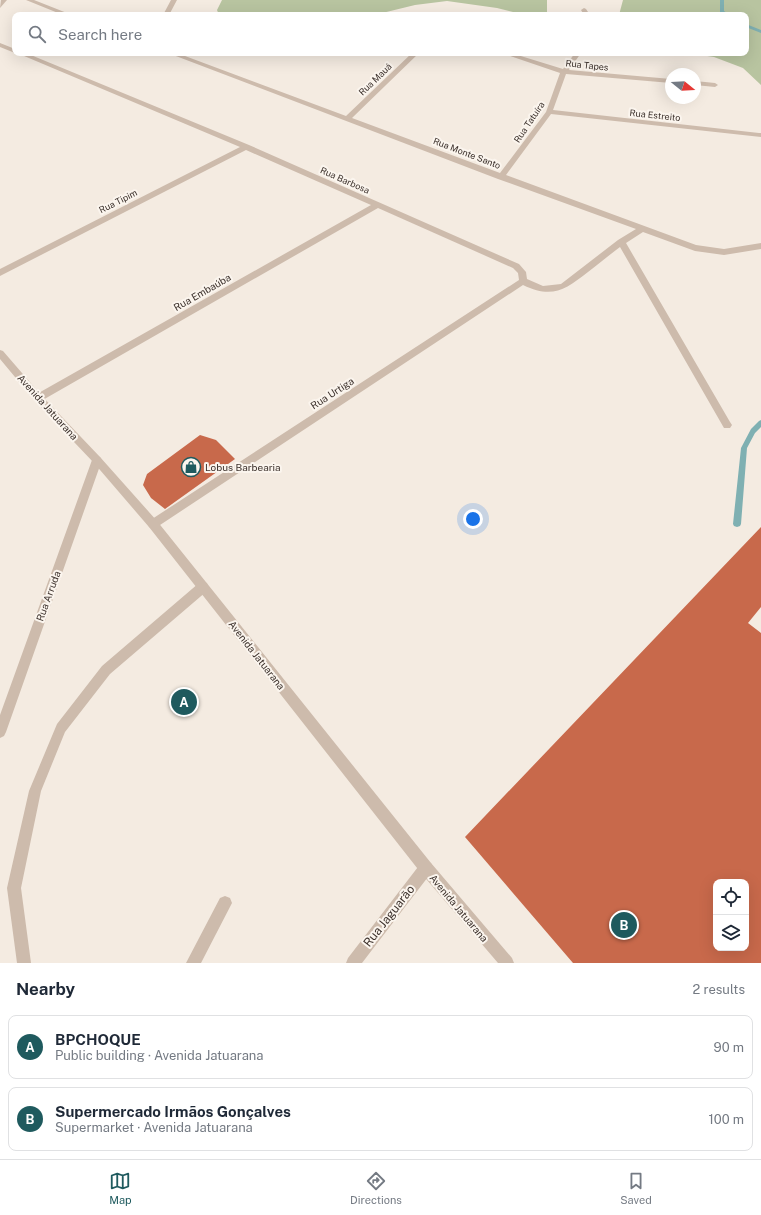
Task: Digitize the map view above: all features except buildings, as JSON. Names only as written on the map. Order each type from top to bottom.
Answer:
[{"type":"street","points":[[0,6],[4,0]]},
{"type":"street","points":[[29,0],[61,12]]},
{"type":"street","points":[[168,12],[174,0]]},
{"type":"street","points":[[0,45],[12,50]]},
{"type":"street","name":"Rua Barbosa","points":[[27,56],[246,147],[516,266],[522,272],[523,281]]},
{"type":"street","name":"Rua Monte Santo","points":[[179,56],[695,248],[724,252],[761,246]]},
{"type":"street","name":"Rua Mauá","points":[[347,119],[413,56]]},
{"type":"street","name":"Rua Tapes","points":[[513,56],[564,72],[665,80]]},
{"type":"street","name":"Rua Tatuíra","points":[[501,176],[548,112],[564,72],[576,56]]},
{"type":"street","points":[[701,84],[715,85]]},
{"type":"street","name":"Rua Estreito","points":[[548,112],[759,135]]},
{"type":"street","name":"Rua Tipim","points":[[0,273],[246,147]]},
{"type":"street","name":"Rua Embaúba","points":[[38,398],[377,205]]},
{"type":"street","points":[[523,281],[539,289],[554,290],[564,286],[621,242],[642,229]]},
{"type":"street","points":[[621,242],[727,425]]},
{"type":"street","name":"Rua Urtiga","points":[[153,524],[523,281]]},
{"type":"street","name":"Avenida Jatuarana","points":[[0,353],[38,398],[97,460],[153,524],[426,868],[506,963]]},
{"type":"street","name":"Rua Arruda","points":[[0,732],[97,460]]},
{"type":"street","points":[[24,963],[14,888],[35,791],[61,728],[106,670],[203,587]]},
{"type":"street","name":"Rua Jaguarão","points":[[353,963],[426,868]]},
{"type":"street","points":[[194,963],[225,903]]},
{"type":"green space","points":[[222,0],[547,0],[547,12],[513,12],[497,8],[447,1],[415,5],[386,12],[218,12],[217,10]]},
{"type":"green space","points":[[623,0],[761,0],[761,85],[743,68],[707,56],[749,56],[749,12],[620,12]]},
{"type":"waterway","points":[[722,0],[722,12]]},
{"type":"waterway","points":[[749,26],[761,32]]},
{"type":"waterway","points":[[737,524],[744,448],[753,431],[761,423]]},
{"type":"place","name":"Lobus Barbearia","points":[[191,467]]},
{"type":"place","name":"BPCHOQUE","points":[[184,702]]},
{"type":"place","name":"Supermercado Irmãos Gonçalves","points":[[624,925]]}]
